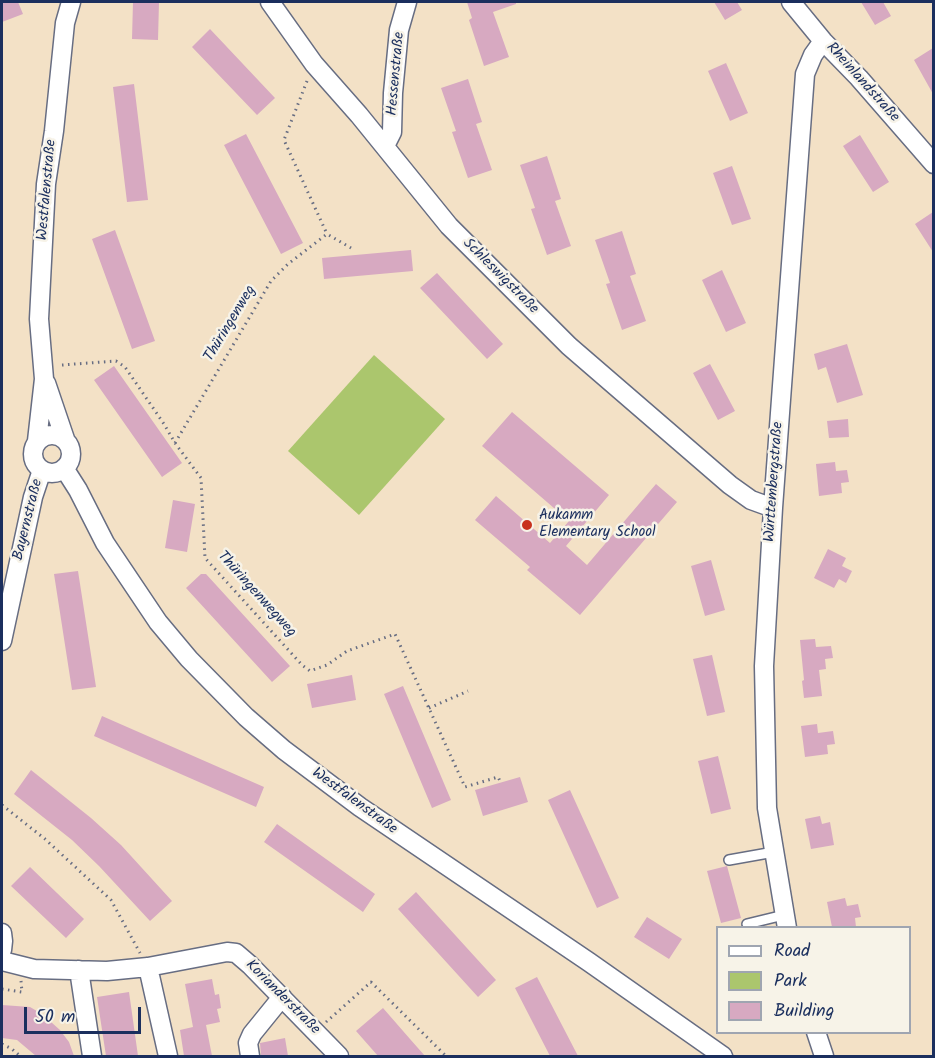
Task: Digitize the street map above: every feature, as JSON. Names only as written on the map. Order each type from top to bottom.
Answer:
[{"type":"street","name":"Westfalenstraße","points":[[37,441],[44,379],[39,319],[46,184],[65,22],[71,2]]},
{"type":"street","name":"Schleswigstraße","points":[[270,2],[314,63],[449,226],[569,346],[730,485],[751,500],[773,508]]},
{"type":"street","name":"Hessenstraße","points":[[385,146],[392,132],[399,30],[407,2]]},
{"type":"street","name":"Rheinlandstraße","points":[[791,2],[933,164]]},
{"type":"street","name":"Württembergstraße","points":[[786,921],[767,808],[764,666],[773,508],[805,74],[813,55],[823,41]]},
{"type":"street","name":"Westfalenstraße","points":[[44,379],[65,439]]},
{"type":"street","points":[[47,435],[65,439],[71,451],[68,463],[64,468],[53,472],[42,470],[34,460],[33,454],[37,441],[47,435]]},
{"type":"street","name":"Westfalenstraße","points":[[64,468],[105,543],[158,622],[189,659],[246,717],[284,750],[360,807],[723,1056]]},
{"type":"street","name":"Bayernstraße","points":[[2,641],[33,497],[42,470]]},
{"type":"street","points":[[2,933],[2,950]]},
{"type":"street","name":"Korianderstraße","points":[[2,961],[19,967],[107,971],[148,967],[227,952],[236,954],[250,965],[339,1056]]},
{"type":"street","points":[[148,967],[168,1056]]},
{"type":"street","points":[[79,970],[93,1056]]},
{"type":"street","points":[[250,1056],[248,1043],[252,1034],[282,997]]},
{"type":"street","points":[[817,1034],[823,1056]]},
{"type":"lane","points":[[729,860],[774,852]]},
{"type":"lane","points":[[747,924],[786,921]]},
{"type":"path","points":[[314,63],[285,140],[327,234],[351,248]]},
{"type":"path","name":"Thüringenweg","points":[[175,443],[271,281],[288,264],[327,234]]},
{"type":"path","name":"Thüringenwegweg","points":[[62,365],[116,361],[125,367],[201,478],[206,558],[302,665],[310,670],[327,665],[347,651],[395,634],[465,786],[498,777],[501,783]]},
{"type":"path","points":[[429,708],[468,691]]},
{"type":"path","points":[[2,805],[45,839],[111,900],[148,967]]},
{"type":"path","points":[[2,989],[22,992],[19,967]]},
{"type":"path","points":[[316,1032],[371,982],[446,1056]]},
{"type":"path","points":[[2,1044],[20,1056]]},
{"type":"green space","points":[[374,355],[445,419],[359,515],[288,451]]},
{"type":"building","points":[[2,2],[18,2],[23,14],[2,22]]},
{"type":"building","points":[[133,2],[159,2],[158,40],[132,39]]},
{"type":"building","points":[[467,2],[516,2],[516,4],[493,12],[509,57],[484,66],[469,20],[472,18]]},
{"type":"building","points":[[714,2],[737,2],[742,10],[725,20]]},
{"type":"building","points":[[861,2],[883,2],[891,16],[875,25]]},
{"type":"building","points":[[210,29],[275,98],[257,115],[192,47]]},
{"type":"building","points":[[933,48],[933,94],[914,60]]},
{"type":"building","points":[[726,63],[748,113],[730,121],[708,71]]},
{"type":"building","points":[[468,79],[482,122],[476,124],[492,170],[468,178],[452,132],[456,131],[441,88]]},
{"type":"building","points":[[134,84],[148,200],[127,202],[113,87]]},
{"type":"building","points":[[246,134],[303,243],[281,254],[224,145]]},
{"type":"building","points":[[860,135],[889,182],[873,192],[843,146]]},
{"type":"building","points":[[547,156],[561,199],[555,201],[571,246],[547,255],[531,209],[535,208],[520,165]]},
{"type":"building","points":[[732,166],[751,219],[732,225],[713,173]]},
{"type":"building","points":[[933,212],[933,252],[915,224]]},
{"type":"building","points":[[115,230],[155,341],[132,349],[92,239]]},
{"type":"building","points":[[622,231],[636,274],[630,276],[646,321],[622,330],[606,284],[610,283],[595,240]]},
{"type":"building","points":[[411,250],[413,271],[324,279],[322,258]]},
{"type":"building","points":[[722,270],[746,323],[726,332],[702,280]]},
{"type":"building","points":[[437,273],[503,344],[487,359],[420,288]]},
{"type":"building","points":[[847,344],[863,395],[837,403],[826,367],[818,370],[814,354]]},
{"type":"building","points":[[710,364],[735,411],[718,420],[693,373]]},
{"type":"building","points":[[114,366],[182,463],[162,477],[94,380]]},
{"type":"building","points":[[512,412],[609,495],[566,546],[587,565],[656,484],[677,502],[580,615],[527,570],[530,567],[475,520],[496,496],[550,543],[569,521],[482,446]]},
{"type":"building","points":[[848,419],[849,437],[829,438],[827,421]]},
{"type":"building","points":[[835,462],[836,471],[847,470],[849,482],[841,483],[842,493],[819,496],[816,464]]},
{"type":"building","points":[[173,500],[195,504],[187,552],[165,548]]},
{"type":"building","points":[[828,549],[846,558],[842,566],[852,571],[846,583],[839,579],[834,588],[814,578]]},
{"type":"building","points":[[711,560],[725,610],[705,616],[691,566]]},
{"type":"building","points":[[78,571],[96,687],[72,690],[54,574]]},
{"type":"building","points":[[201,574],[206,574],[290,666],[272,682],[186,588]]},
{"type":"building","points":[[815,639],[816,647],[831,646],[833,658],[825,659],[826,669],[819,670],[822,696],[804,698],[800,640]]},
{"type":"building","points":[[712,655],[725,712],[707,716],[693,659]]},
{"type":"building","points":[[352,675],[356,700],[312,708],[307,684]]},
{"type":"building","points":[[403,686],[451,800],[432,808],[384,694]]},
{"type":"building","points":[[102,716],[264,787],[256,807],[94,736]]},
{"type":"building","points":[[817,724],[818,733],[833,731],[835,744],[827,745],[828,754],[805,757],[801,726]]},
{"type":"building","points":[[718,756],[731,809],[711,814],[698,761]]},
{"type":"building","points":[[31,770],[121,845],[172,901],[150,921],[72,840],[14,794]]},
{"type":"building","points":[[520,777],[528,802],[483,816],[475,790]]},
{"type":"building","points":[[570,790],[619,898],[597,908],[548,800]]},
{"type":"building","points":[[820,816],[822,824],[830,822],[834,845],[811,849],[805,819]]},
{"type":"building","points":[[277,824],[375,894],[363,912],[264,842]]},
{"type":"building","points":[[727,866],[741,918],[721,923],[707,871]]},
{"type":"building","points":[[30,867],[84,919],[66,938],[11,886]]},
{"type":"building","points":[[416,892],[496,980],[478,997],[398,909]]},
{"type":"building","points":[[845,898],[847,906],[858,904],[861,917],[855,918],[856,926],[832,926],[827,902]]},
{"type":"building","points":[[647,917],[682,939],[669,959],[634,937]]},
{"type":"building","points":[[537,977],[578,1056],[550,1056],[515,988]]},
{"type":"building","points":[[212,979],[215,995],[219,994],[221,1008],[217,1009],[220,1022],[206,1025],[212,1056],[184,1056],[180,1030],[193,1027],[185,984]]},
{"type":"building","points":[[129,992],[138,1056],[106,1056],[97,997]]},
{"type":"building","points":[[2,1005],[30,1007],[42,1014],[60,1030],[69,1042],[74,1056],[36,1056],[17,1040],[2,1038]]},
{"type":"building","points":[[383,1008],[425,1056],[378,1056],[356,1031]]},
{"type":"building","points":[[285,1038],[288,1056],[261,1056],[260,1043]]},
{"type":"place","name":"Aukamm Elementary School","points":[[527,525]]}]
